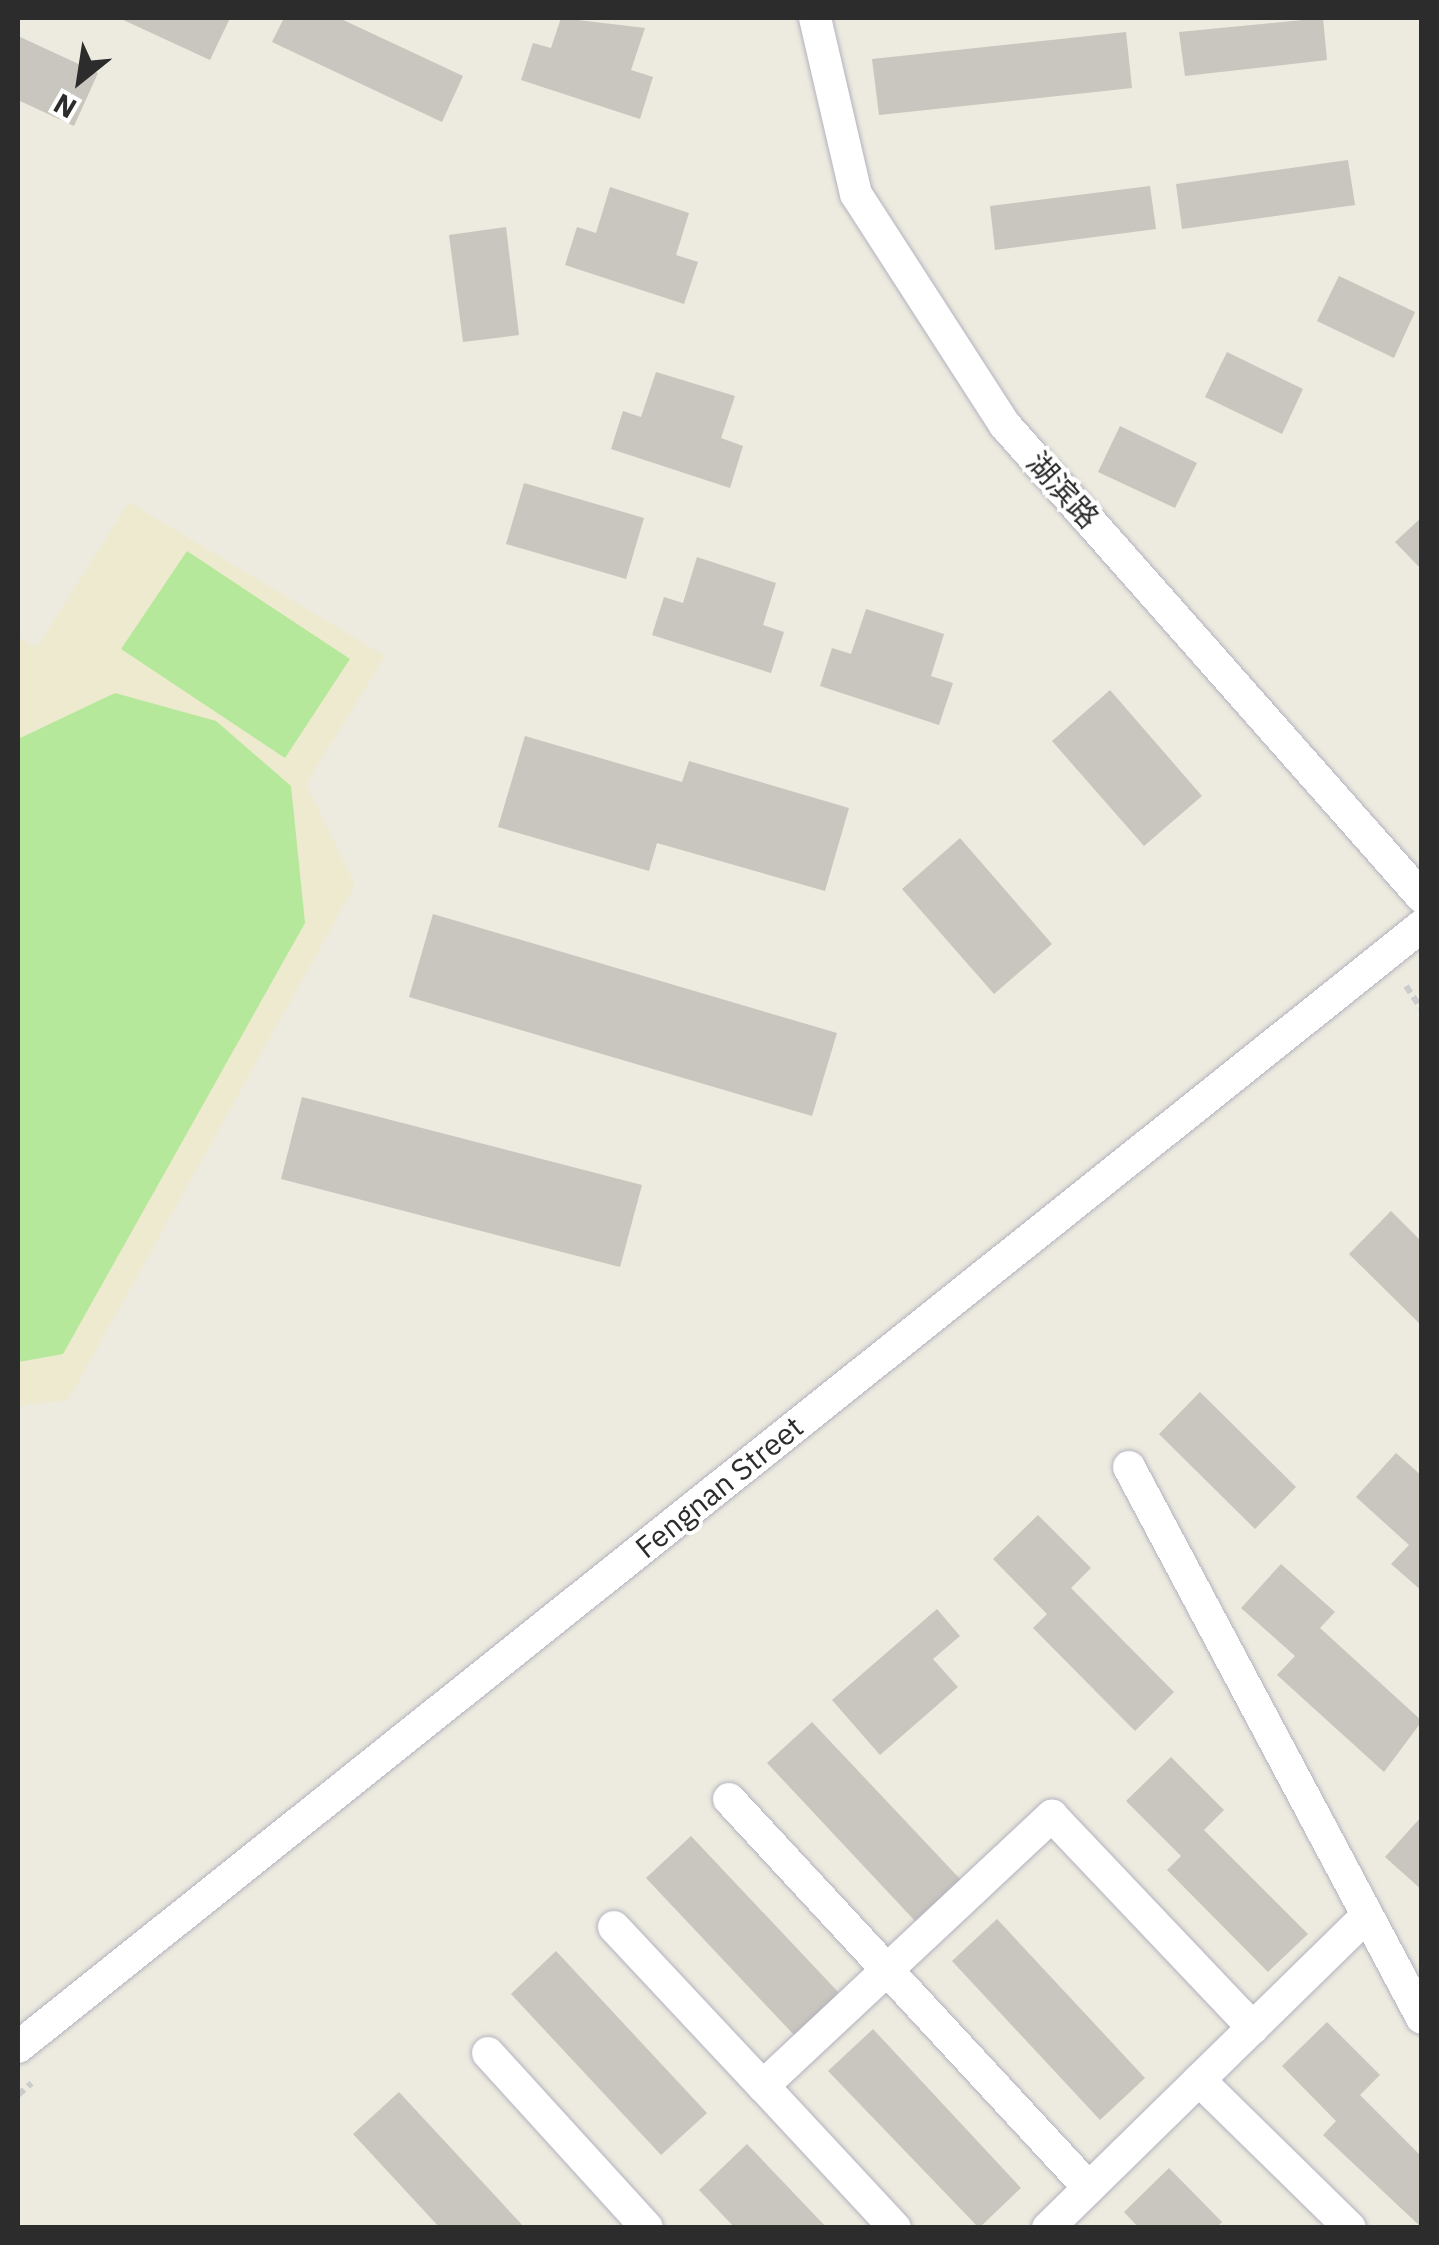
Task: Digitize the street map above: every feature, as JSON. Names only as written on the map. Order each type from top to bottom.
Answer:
[{"type":"street","name":"湖滨路","points":[[815,18],[856,194],[1005,425],[1422,898]]},
{"type":"street","name":"Fengnan Street","points":[[18,2047],[1422,926]]},
{"type":"street","points":[[1129,1467],[1422,2018]]},
{"type":"street","points":[[728,1800],[1089,2188]]},
{"type":"street","points":[[763,2086],[1052,1816],[1253,2028]]},
{"type":"street","points":[[1048,2228],[1367,1916]]},
{"type":"street","points":[[614,1928],[895,2228]]},
{"type":"street","points":[[488,2053],[647,2228]]},
{"type":"street","points":[[1199,2080],[1350,2228]]},
{"type":"shaded area","points":[[129,502],[385,656],[306,784],[355,885],[68,1400],[18,1406],[18,637],[37,647]]},
{"type":"green space","points":[[187,551],[350,659],[285,758],[121,649]]},
{"type":"green space","points":[[115,693],[216,721],[291,786],[305,923],[63,1354],[18,1362],[18,739]]},
{"type":"building","points":[[119,18],[230,18],[210,60]]},
{"type":"building","points":[[284,18],[339,18],[463,76],[442,122],[272,42]]},
{"type":"building","points":[[561,18],[645,28],[631,70],[653,77],[640,119],[521,80],[533,43],[551,48]]},
{"type":"building","points":[[1323,18],[1327,60],[1185,76],[1179,32]]},
{"type":"building","points":[[1126,32],[1132,88],[879,115],[872,59]]},
{"type":"building","points":[[18,36],[98,73],[74,126],[18,100]]},
{"type":"building","points":[[1348,160],[1355,205],[1182,229],[1176,184]]},
{"type":"building","points":[[1150,186],[1156,229],[995,250],[990,206]]},
{"type":"building","points":[[610,187],[689,213],[676,255],[698,262],[684,304],[565,265],[577,227],[596,233]]},
{"type":"building","points":[[506,227],[519,335],[463,342],[449,235]]},
{"type":"building","points":[[1339,276],[1415,312],[1394,358],[1317,321]]},
{"type":"building","points":[[1227,352],[1303,389],[1282,434],[1205,397]]},
{"type":"building","points":[[656,372],[735,396],[721,438],[743,446],[730,488],[611,449],[623,411],[641,417]]},
{"type":"building","points":[[1120,426],[1197,463],[1175,508],[1098,472]]},
{"type":"building","points":[[524,483],[644,518],[626,579],[506,544]]},
{"type":"building","points":[[1422,517],[1422,570],[1395,542]]},
{"type":"building","points":[[697,557],[776,583],[763,625],[784,632],[771,673],[652,635],[664,597],[683,603]]},
{"type":"building","points":[[866,609],[944,634],[931,676],[953,683],[939,725],[820,686],[832,648],[851,654]]},
{"type":"building","points":[[1110,690],[1202,796],[1144,846],[1052,741]]},
{"type":"building","points":[[525,736],[682,782],[689,761],[849,808],[825,891],[657,843],[649,871],[498,827]]},
{"type":"building","points":[[960,838],[1052,944],[994,994],[902,889]]},
{"type":"building","points":[[433,914],[837,1033],[812,1116],[409,997]]},
{"type":"building","points":[[302,1097],[642,1185],[620,1267],[281,1179]]},
{"type":"building","points":[[1391,1211],[1422,1242],[1422,1326],[1349,1254]]},
{"type":"building","points":[[1200,1392],[1296,1487],[1255,1529],[1159,1434]]},
{"type":"building","points":[[1396,1453],[1422,1476],[1422,1591],[1391,1564],[1409,1545],[1356,1497]]},
{"type":"building","points":[[1038,1515],[1091,1568],[1071,1588],[1174,1692],[1135,1731],[1033,1628],[1047,1614],[993,1559]]},
{"type":"building","points":[[1281,1564],[1335,1612],[1320,1628],[1422,1721],[1384,1772],[1277,1675],[1295,1656],[1241,1608]]},
{"type":"building","points":[[937,1609],[960,1636],[933,1659],[958,1687],[880,1755],[832,1700]]},
{"type":"building","points":[[812,1722],[961,1880],[916,1922],[767,1763]]},
{"type":"building","points":[[1171,1757],[1224,1810],[1204,1830],[1308,1934],[1268,1972],[1167,1870],[1181,1856],[1126,1801]]},
{"type":"building","points":[[1422,1816],[1422,1890],[1385,1857]]},
{"type":"building","points":[[691,1836],[840,1994],[795,2036],[646,1878]]},
{"type":"building","points":[[997,1919],[1145,2078],[1100,2120],[952,1961]]},
{"type":"building","points":[[556,1951],[707,2113],[661,2155],[511,1994]]},
{"type":"building","points":[[1327,2022],[1380,2075],[1360,2095],[1422,2157],[1422,2228],[1323,2135],[1336,2121],[1282,2066]]},
{"type":"building","points":[[873,2029],[1021,2188],[979,2228],[828,2071]]},
{"type":"building","points":[[399,2092],[525,2228],[440,2228],[353,2134]]},
{"type":"building","points":[[747,2144],[827,2228],[735,2228],[699,2190]]},
{"type":"building","points":[[1169,2168],[1222,2222],[1216,2228],[1139,2228],[1124,2212]]}]
